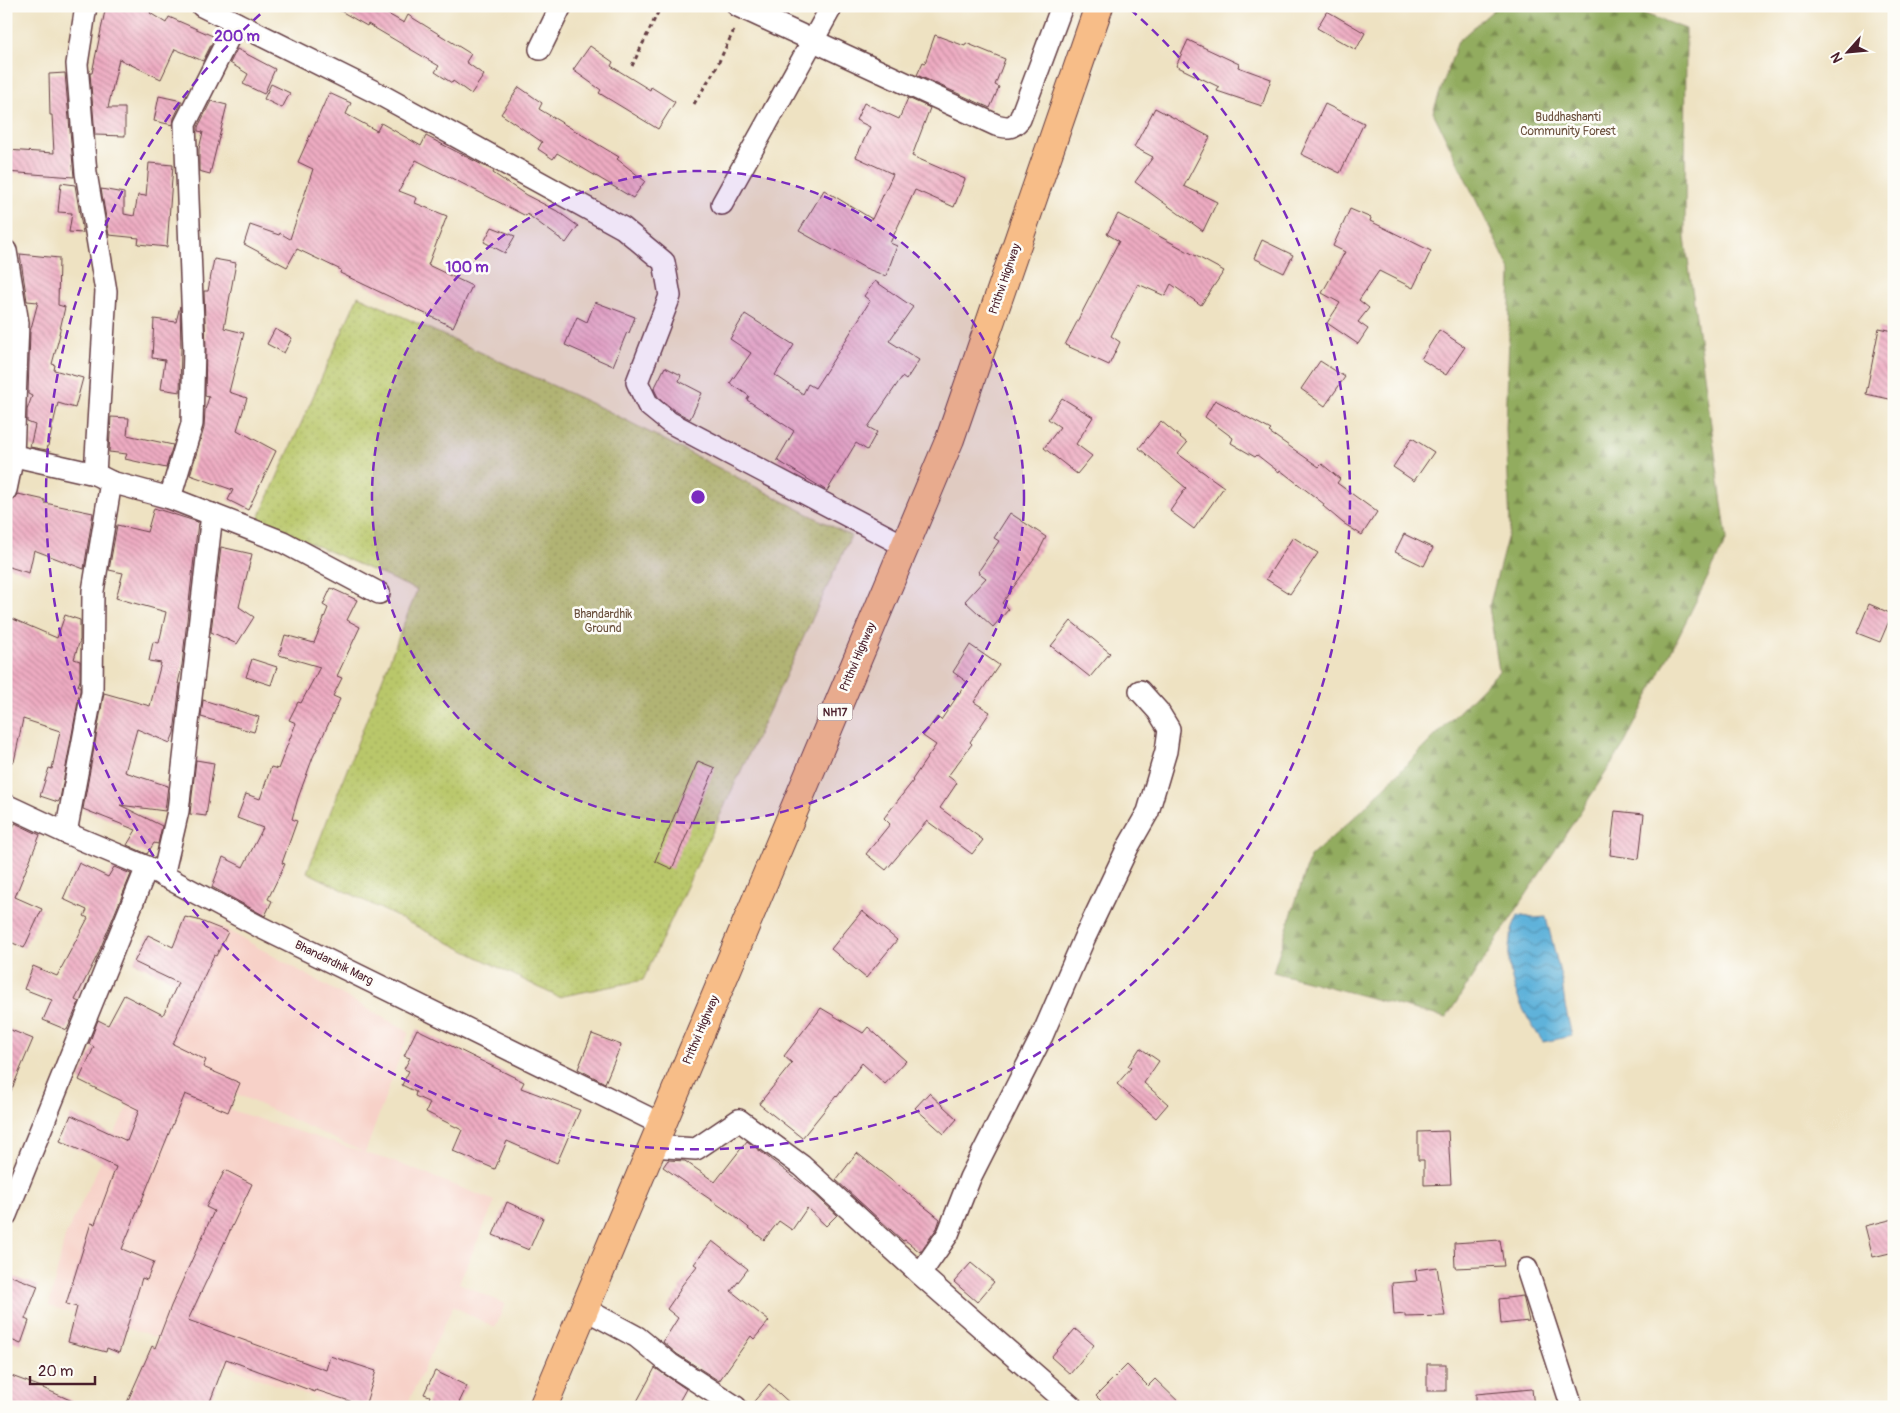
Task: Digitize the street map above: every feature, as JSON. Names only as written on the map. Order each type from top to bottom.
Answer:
[{"type":"highway","name":"Prithvi Highway","points":[[542,1407],[950,439],[1099,6]]},
{"type":"street","points":[[66,833],[92,692],[93,591],[103,478],[106,291],[86,173],[78,64],[86,6]]},
{"type":"street","points":[[202,6],[382,94],[623,228],[664,262],[670,296],[637,382],[648,405],[669,422],[905,546]]},
{"type":"street","points":[[540,49],[561,6]]},
{"type":"street","points":[[722,204],[832,6]]},
{"type":"street","points":[[741,8],[996,125],[1008,128],[1015,126],[1020,120],[1062,6]]},
{"type":"street","points":[[170,498],[192,424],[194,349],[185,124],[236,23]]},
{"type":"street","points":[[6,250],[18,323],[6,490]]},
{"type":"street","points":[[10,455],[103,478],[170,498],[283,542],[379,593]]},
{"type":"street","points":[[6,1215],[155,871],[178,811],[212,514]]},
{"type":"street","points":[[920,1274],[948,1234],[970,1178],[1042,1036],[1084,939],[1128,847],[1148,812],[1166,752],[1168,729],[1158,711],[1140,691]]},
{"type":"street","name":"Bhandardhik Marg","points":[[6,805],[155,871],[657,1135]]},
{"type":"street","points":[[657,1135],[696,1149],[739,1120],[802,1166],[920,1274],[1072,1407]]},
{"type":"street","points":[[1527,1269],[1572,1407]]},
{"type":"street","points":[[583,1308],[637,1337],[670,1364],[736,1407]]},
{"type":"path","points":[[632,66],[661,6]]},
{"type":"path","points":[[694,104],[716,68],[741,8]]},
{"type":"shaded area","points":[[204,917],[409,1032],[365,1153],[395,1162],[495,1201],[459,1283],[505,1304],[495,1328],[453,1306],[406,1407],[348,1407],[274,1384],[144,1333],[49,1306],[65,1237],[142,1076],[237,1112],[363,1152],[202,1078],[137,1063]]},
{"type":"green space","name":"Buddhashanti Community Forest","points":[[1498,6],[1623,6],[1686,29],[1685,238],[1727,539],[1625,743],[1446,1018],[1273,972],[1310,857],[1360,812],[1499,671],[1489,607],[1510,527],[1506,429],[1511,272],[1433,112],[1458,41]]},
{"type":"green space","name":"Bhandardhik Ground","points":[[358,296],[608,411],[851,536],[643,980],[558,997],[307,872],[417,590],[258,520]]},
{"type":"water","points":[[1518,915],[1533,918],[1546,917],[1562,981],[1565,1006],[1572,1036],[1543,1042],[1525,1013],[1512,982],[1509,965],[1512,932]]},
{"type":"building","points":[[106,6],[154,6],[150,13],[166,23],[169,17],[215,37],[203,61],[175,49],[161,79],[119,59],[108,108],[125,108],[125,136],[95,135],[90,73],[92,73]]},
{"type":"building","points":[[332,6],[378,6],[377,8],[404,23],[408,15],[471,54],[466,62],[484,75],[471,94],[453,81],[452,83],[435,72],[439,66],[368,24],[367,26]]},
{"type":"building","points":[[1327,11],[1365,33],[1356,50],[1317,28]]},
{"type":"building","points":[[935,35],[965,46],[966,43],[1005,59],[995,85],[999,87],[990,108],[917,75],[923,62],[925,63]]},
{"type":"building","points":[[1188,40],[1239,64],[1238,67],[1271,79],[1262,106],[1217,91],[1219,87],[1176,66]]},
{"type":"building","points":[[590,46],[613,62],[611,66],[650,90],[651,87],[675,102],[658,129],[599,93],[601,90],[573,70]]},
{"type":"building","points":[[237,49],[275,69],[264,94],[243,84],[248,74],[230,63]]},
{"type":"building","points":[[65,73],[74,177],[6,172],[6,150],[54,153],[52,115],[50,115],[49,74]]},
{"type":"building","points":[[271,84],[290,93],[282,108],[264,99]]},
{"type":"building","points":[[519,87],[542,103],[539,109],[619,157],[617,159],[645,181],[633,198],[557,153],[553,159],[538,149],[542,142],[501,114]]},
{"type":"building","points":[[329,93],[351,103],[346,114],[377,131],[381,123],[421,146],[426,136],[494,171],[493,173],[526,195],[557,211],[578,226],[566,243],[527,214],[526,216],[416,160],[399,191],[417,198],[415,203],[447,216],[428,265],[472,286],[453,327],[340,273],[341,270],[297,249],[287,267],[244,244],[250,225],[279,235],[280,233],[290,239],[313,169],[298,162]]},
{"type":"building","points":[[159,96],[182,101],[174,118],[173,125],[154,121]]},
{"type":"building","points":[[908,98],[930,108],[912,156],[965,179],[954,207],[915,190],[890,243],[897,246],[886,276],[865,268],[799,231],[824,190],[872,219],[893,174],[856,157],[870,127],[856,120],[864,103],[899,119]]},
{"type":"building","points":[[211,101],[227,105],[210,174],[199,171],[199,149],[203,132],[198,131],[198,127]]},
{"type":"building","points":[[1325,104],[1364,123],[1340,173],[1301,154]]},
{"type":"building","points":[[1155,108],[1210,137],[1184,186],[1217,202],[1203,231],[1135,182],[1153,157],[1134,147]]},
{"type":"building","points":[[149,163],[173,165],[167,247],[138,244],[139,238],[109,235],[101,189],[124,193],[124,214],[134,216],[138,195],[146,196]]},
{"type":"building","points":[[61,183],[75,185],[83,233],[69,232],[72,213],[58,212]]},
{"type":"building","points":[[1350,209],[1371,218],[1370,221],[1431,251],[1413,288],[1379,271],[1359,300],[1369,308],[1358,322],[1368,329],[1358,344],[1327,323],[1340,303],[1322,293],[1345,252],[1333,246]]},
{"type":"building","points":[[1118,214],[1224,271],[1201,305],[1171,284],[1165,296],[1138,284],[1111,336],[1120,342],[1109,365],[1065,345],[1119,241],[1107,234]]},
{"type":"building","points":[[492,227],[515,236],[505,253],[484,242]]},
{"type":"building","points":[[1262,240],[1293,255],[1284,273],[1254,258]]},
{"type":"building","points":[[20,254],[59,258],[58,305],[65,307],[52,364],[55,365],[54,370],[83,378],[75,408],[58,403],[47,450],[30,447],[35,425],[27,422],[27,410],[32,396],[28,394],[30,332],[38,302],[27,301]]},
{"type":"building","points":[[214,259],[236,263],[224,328],[244,333],[229,392],[247,398],[237,430],[276,451],[248,510],[228,500],[233,490],[190,475],[204,428],[205,410],[209,397],[205,396],[204,291],[208,291]]},
{"type":"building","points":[[875,281],[913,307],[889,341],[919,360],[906,380],[902,377],[868,427],[877,432],[867,450],[856,443],[827,491],[777,460],[794,431],[747,400],[749,396],[730,383],[751,353],[730,339],[745,314],[794,345],[775,375],[803,394],[808,384],[815,388],[839,351],[870,301],[864,296]]},
{"type":"building","points":[[595,302],[635,317],[613,366],[565,345],[577,317],[587,322]]},
{"type":"building","points":[[180,306],[180,392],[161,389],[165,360],[152,358],[154,319],[176,322]]},
{"type":"building","points":[[1879,328],[1894,331],[1894,400],[1866,394]]},
{"type":"building","points":[[275,329],[292,338],[284,353],[267,344]]},
{"type":"building","points":[[1439,330],[1465,347],[1446,375],[1421,359]]},
{"type":"building","points":[[1320,361],[1345,377],[1325,406],[1301,389]]},
{"type":"building","points":[[665,367],[681,375],[679,381],[702,393],[690,419],[675,411],[658,397],[654,389]]},
{"type":"building","points":[[1062,398],[1093,417],[1076,444],[1092,456],[1077,474],[1044,448],[1060,427],[1048,419]]},
{"type":"building","points":[[1215,400],[1271,430],[1269,432],[1319,467],[1322,464],[1340,479],[1337,483],[1377,512],[1362,535],[1343,523],[1323,506],[1324,504],[1280,470],[1279,472],[1257,455],[1255,457],[1231,443],[1233,438],[1205,417]]},
{"type":"building","points":[[111,417],[129,418],[127,435],[173,445],[166,468],[125,459],[127,454],[109,452]]},
{"type":"building","points":[[1161,421],[1187,443],[1178,454],[1224,487],[1194,529],[1170,511],[1186,488],[1139,448]]},
{"type":"building","points":[[1412,438],[1434,452],[1414,481],[1393,467]]},
{"type":"building","points":[[18,494],[45,500],[45,503],[93,513],[84,569],[34,550],[29,573],[6,566],[6,511],[8,502],[15,499]]},
{"type":"building","points":[[154,508],[198,522],[182,665],[178,684],[180,684],[174,733],[170,743],[137,729],[125,772],[168,786],[165,811],[120,805],[162,826],[158,844],[154,843],[147,854],[127,845],[136,830],[83,809],[104,693],[150,706],[161,663],[149,661],[153,642],[159,643],[166,612],[116,598],[123,573],[109,570],[117,525],[147,532]]},
{"type":"building","points":[[1010,513],[1046,537],[1038,553],[1002,603],[1009,609],[993,627],[965,601],[986,578],[978,572],[999,541],[994,538]]},
{"type":"building","points":[[1404,534],[1433,548],[1424,566],[1395,552]]},
{"type":"building","points":[[1293,537],[1318,553],[1290,594],[1266,579]]},
{"type":"building","points":[[221,547],[252,554],[239,607],[254,617],[237,644],[211,632]]},
{"type":"building","points":[[331,588],[357,600],[347,620],[360,627],[337,676],[342,678],[333,696],[340,699],[313,757],[298,798],[292,819],[297,821],[282,863],[285,864],[268,899],[272,901],[265,916],[212,887],[223,857],[243,867],[263,828],[237,818],[246,794],[260,799],[271,767],[278,769],[296,723],[289,720],[298,702],[301,703],[320,667],[279,655],[285,635],[314,643],[328,608],[323,605]]},
{"type":"building","points":[[1869,604],[1892,614],[1880,642],[1857,633]]},
{"type":"building","points":[[65,615],[80,620],[80,640],[74,659],[80,661],[80,680],[78,686],[80,686],[80,691],[58,802],[40,796],[49,768],[52,769],[60,731],[23,719],[14,762],[6,761],[6,616],[57,638]]},
{"type":"building","points":[[1071,621],[1110,653],[1090,677],[1051,646]]},
{"type":"building","points":[[970,645],[999,665],[974,702],[990,712],[970,742],[972,744],[948,776],[957,783],[940,808],[983,840],[972,854],[927,821],[886,870],[866,854],[890,824],[884,818],[913,781],[936,745],[923,736],[937,717],[941,720],[967,682],[953,672]]},
{"type":"building","points":[[252,659],[277,667],[271,685],[246,677]]},
{"type":"building","points":[[203,700],[259,717],[254,732],[201,717]]},
{"type":"building","points":[[196,760],[214,763],[206,816],[190,814]]},
{"type":"building","points":[[698,761],[715,768],[672,869],[655,861]]},
{"type":"building","points":[[1615,811],[1644,814],[1639,859],[1610,855]]},
{"type":"building","points":[[15,823],[40,835],[15,897],[42,909],[24,948],[6,940],[6,845]]},
{"type":"building","points":[[79,863],[108,877],[114,867],[131,874],[98,954],[75,1000],[79,1002],[67,1030],[43,1020],[52,1000],[24,989],[33,966],[57,976],[88,918],[84,916],[87,910],[63,899]]},
{"type":"building","points":[[862,911],[897,940],[866,978],[831,949]]},
{"type":"building","points":[[185,917],[228,932],[216,956],[214,955],[173,1044],[206,1060],[203,1067],[240,1083],[228,1112],[185,1094],[122,1249],[154,1262],[147,1280],[142,1278],[119,1353],[107,1348],[106,1352],[68,1342],[77,1307],[66,1304],[91,1223],[95,1224],[116,1167],[60,1141],[71,1115],[127,1141],[139,1110],[79,1080],[94,1047],[89,1044],[98,1020],[108,1025],[124,995],[163,1015],[178,983],[134,962],[148,935],[173,947]]},
{"type":"building","points":[[821,1008],[863,1033],[868,1027],[906,1061],[885,1084],[862,1063],[837,1097],[802,1138],[759,1104],[792,1063],[784,1056]]},
{"type":"building","points":[[6,1028],[33,1039],[6,1103]]},
{"type":"building","points":[[417,1029],[524,1082],[521,1088],[580,1110],[557,1163],[507,1141],[495,1169],[453,1151],[462,1130],[426,1112],[430,1103],[415,1096],[416,1092],[402,1085],[409,1071],[404,1069],[410,1058],[404,1056]]},
{"type":"building","points":[[592,1034],[621,1045],[605,1083],[578,1069]]},
{"type":"building","points":[[1140,1048],[1159,1061],[1144,1083],[1168,1104],[1156,1118],[1117,1084],[1131,1068],[1128,1066]]},
{"type":"building","points":[[929,1093],[957,1119],[944,1134],[915,1108]]},
{"type":"building","points":[[1448,1131],[1451,1184],[1424,1185],[1424,1160],[1418,1160],[1418,1132]]},
{"type":"building","points":[[747,1141],[809,1189],[837,1215],[826,1226],[807,1208],[792,1230],[779,1221],[764,1240],[733,1215],[663,1167],[668,1160],[685,1161],[715,1182]]},
{"type":"building","points":[[857,1153],[940,1219],[937,1228],[920,1252],[905,1240],[903,1241],[836,1180]]},
{"type":"building","points":[[225,1170],[252,1184],[188,1320],[326,1370],[330,1356],[376,1371],[365,1406],[316,1390],[315,1392],[226,1359],[208,1407],[125,1407],[152,1346],[155,1348],[171,1306],[214,1211],[206,1207]]},
{"type":"building","points":[[507,1202],[543,1218],[529,1250],[493,1235]]},
{"type":"building","points":[[1894,1219],[1894,1252],[1873,1257],[1865,1226]]},
{"type":"building","points":[[1500,1240],[1504,1266],[1455,1268],[1454,1243]]},
{"type":"building","points":[[712,1241],[748,1269],[731,1291],[769,1321],[754,1339],[751,1336],[719,1381],[677,1354],[663,1342],[678,1318],[667,1309],[679,1289],[697,1266],[694,1264]]},
{"type":"building","points":[[971,1263],[994,1282],[977,1302],[954,1282]]},
{"type":"building","points":[[1437,1267],[1445,1316],[1405,1317],[1405,1314],[1394,1315],[1392,1283],[1417,1281],[1415,1270]]},
{"type":"building","points":[[6,1274],[38,1286],[25,1319],[29,1321],[21,1344],[6,1338]]},
{"type":"building","points":[[1523,1296],[1529,1321],[1501,1324],[1499,1299]]},
{"type":"building","points":[[1075,1329],[1094,1345],[1070,1374],[1051,1357]]},
{"type":"building","points":[[1427,1364],[1446,1364],[1446,1391],[1427,1391]]},
{"type":"building","points":[[1127,1365],[1148,1386],[1155,1379],[1184,1407],[1107,1407],[1096,1396]]},
{"type":"building","points":[[655,1368],[686,1389],[676,1407],[634,1407]]},
{"type":"building","points":[[435,1371],[467,1386],[457,1407],[426,1407],[430,1396],[424,1394]]},
{"type":"building","points":[[6,1374],[36,1385],[86,1407],[6,1407]]},
{"type":"building","points":[[769,1384],[794,1407],[749,1407]]},
{"type":"building","points":[[1532,1389],[1534,1407],[1476,1407],[1476,1394]]}]
